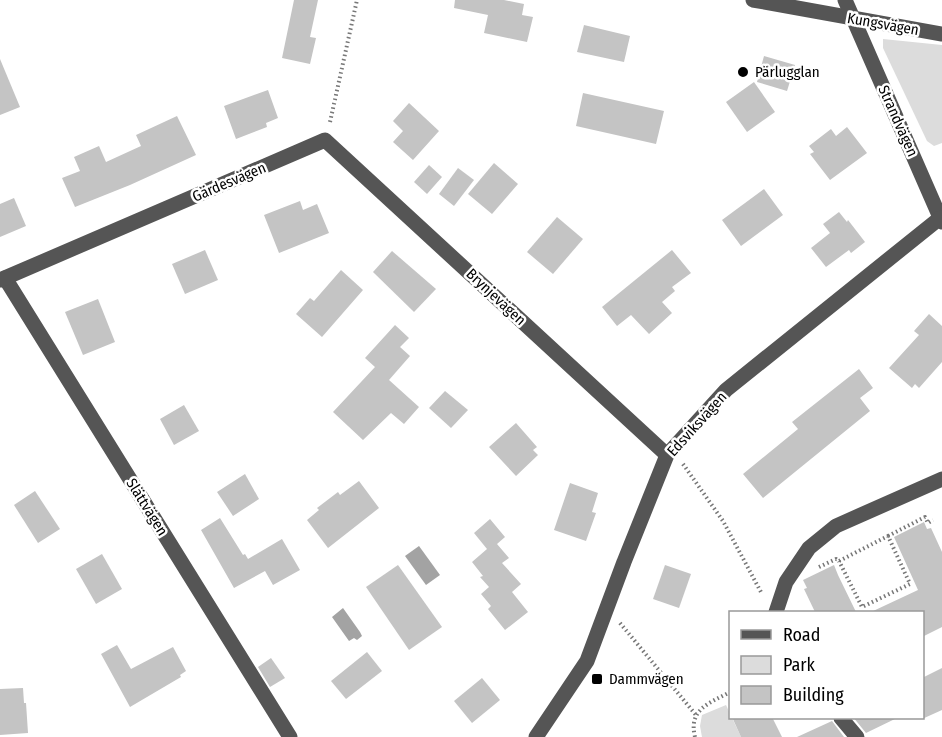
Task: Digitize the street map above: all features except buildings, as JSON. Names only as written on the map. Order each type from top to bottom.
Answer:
[{"type":"street","name":"Kungsvägen","points":[[753,0],[853,20],[942,34]]},
{"type":"street","points":[[845,0],[853,20]]},
{"type":"street","name":"Strandvägen","points":[[853,20],[941,220]]},
{"type":"street","name":"Gärdesvägen","points":[[2,279],[326,140]]},
{"type":"street","name":"Brynjevägen","points":[[326,140],[673,457]]},
{"type":"street","name":"Edsviksvägen","points":[[536,737],[587,661],[624,562],[673,457],[726,390],[941,220]]},
{"type":"street","name":"Slättvägen","points":[[2,279],[290,737]]},
{"type":"street","points":[[777,608],[786,582],[809,548],[836,526],[942,479]]},
{"type":"street","points":[[843,719],[857,737]]},
{"type":"path","points":[[326,140],[357,0]]},
{"type":"path","points":[[673,457],[723,521],[765,600],[777,608]]},
{"type":"path","points":[[888,536],[909,584],[862,607],[840,561],[888,536],[925,517],[928,523],[933,520]]},
{"type":"path","points":[[616,617],[696,716]]},
{"type":"path","points":[[694,737],[693,722],[699,709],[729,693]]},
{"type":"green space","points":[[883,39],[942,45],[942,143],[934,146],[927,141],[883,48]]},
{"type":"green space","points":[[726,705],[729,719],[733,719],[741,737],[702,737],[700,726],[702,715]]},
{"type":"shaded area","points":[[419,546],[440,575],[426,585],[405,556]]},
{"type":"shaded area","points":[[343,608],[362,636],[357,640],[354,638],[349,641],[332,617]]},
{"type":"place","name":"Pärlugglan","points":[[743,72]]},
{"type":"place","name":"Dammvägen","points":[[597,679]]}]
